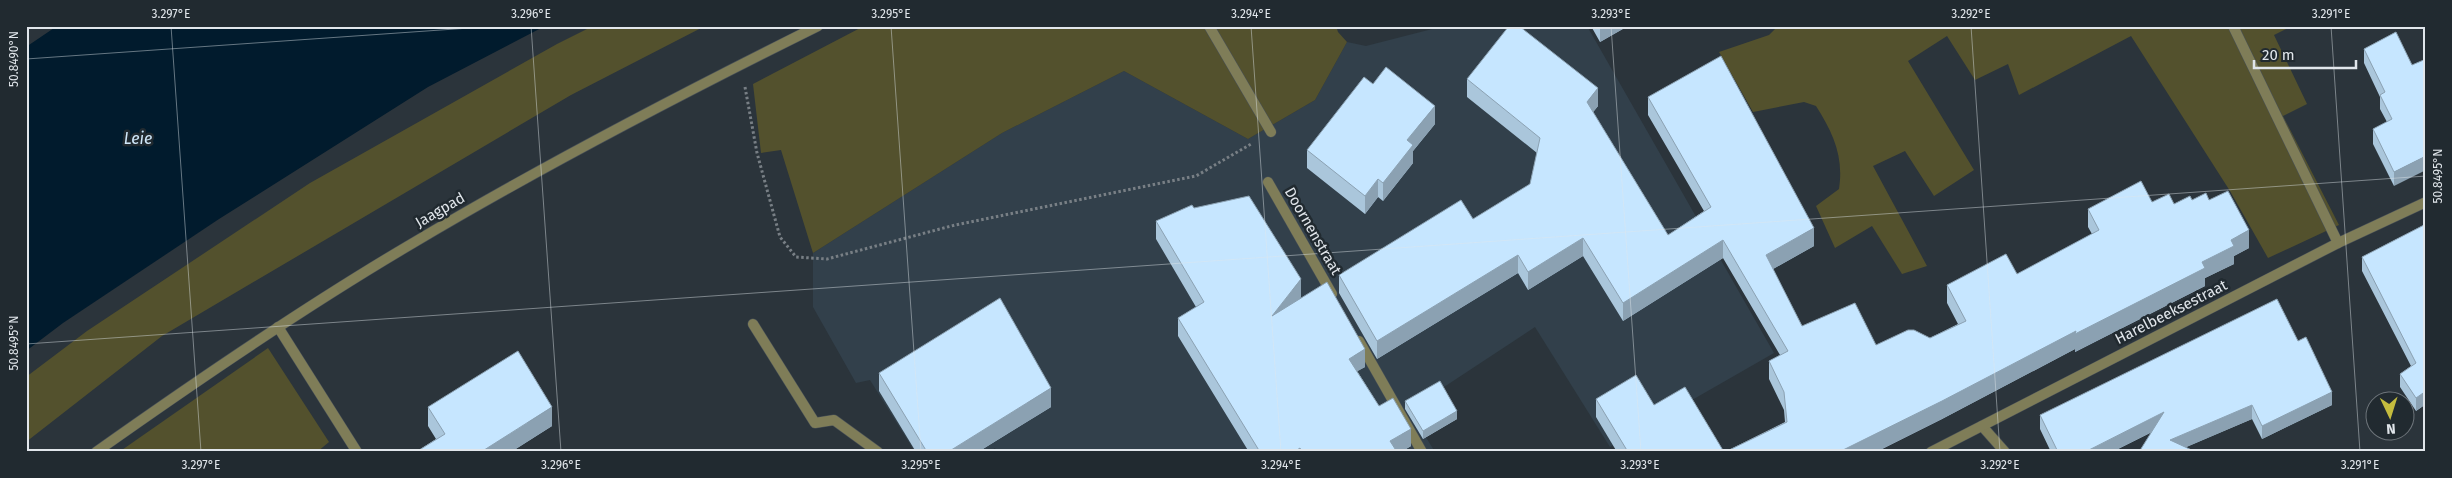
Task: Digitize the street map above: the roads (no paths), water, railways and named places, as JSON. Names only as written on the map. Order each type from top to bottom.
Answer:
[{"type":"street","name":"Jaagpad","points":[[96,452],[278,327],[412,243],[673,98],[818,26]]},
{"type":"street","points":[[1209,26],[1271,132]]},
{"type":"street","points":[[2233,26],[2338,243]]},
{"type":"street","name":"Doornenstraat","points":[[1268,182],[1335,300]]},
{"type":"street","name":"Harelbeeksestraat","points":[[1931,452],[2338,243],[2426,202]]},
{"type":"street","points":[[753,324],[815,423],[834,420],[878,452]]},
{"type":"street","points":[[278,327],[357,452]]},
{"type":"street","points":[[1354,334],[1422,452]]},
{"type":"street","points":[[1982,426],[2005,452]]},
{"type":"water","name":"Leie","points":[[57,26],[545,26],[428,87],[219,219],[63,323],[26,351],[26,47]]}]
